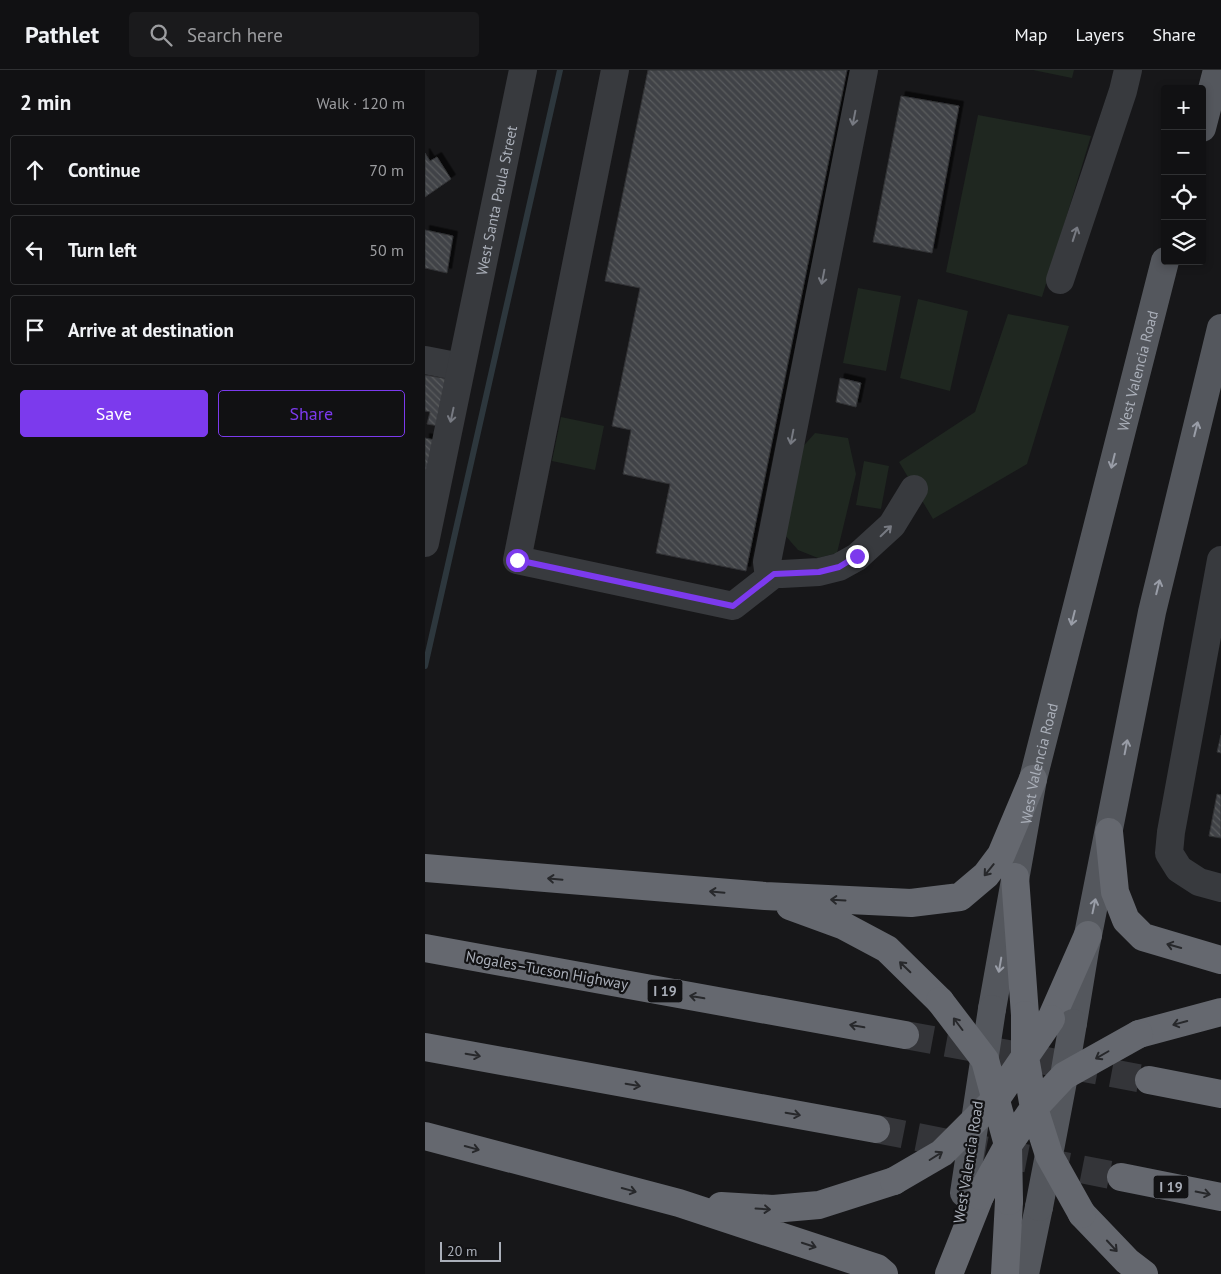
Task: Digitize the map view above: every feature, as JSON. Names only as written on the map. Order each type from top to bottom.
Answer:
[{"type":"highway","points":[[425,868],[765,896],[911,903],[960,897],[986,875],[1001,855],[1033,779]]},
{"type":"highway","points":[[1109,832],[1115,892],[1125,920],[1143,937],[1221,960]]},
{"type":"highway","points":[[1015,877],[1049,1019]]},
{"type":"highway","points":[[765,896],[842,925],[887,949],[940,1001],[985,1060],[1008,1145],[1009,1201],[1005,1274]]},
{"type":"highway","points":[[679,1203],[773,1209],[819,1205],[894,1181],[942,1153],[996,1099],[1025,1057],[1049,1019],[1088,936]]},
{"type":"highway","name":"Nogales–Tucson Highway","points":[[425,948],[905,1035]]},
{"type":"highway","points":[[949,1274],[972,1194],[1034,1108],[1064,1076],[1139,1034],[1221,1012]]},
{"type":"highway","points":[[425,1047],[876,1129]]},
{"type":"highway","points":[[1025,1057],[1034,1108],[1049,1155],[1082,1214],[1127,1261],[1144,1274]]},
{"type":"highway","points":[[1149,1080],[1221,1094]]},
{"type":"highway","points":[[425,1136],[679,1203],[877,1268],[884,1274]]},
{"type":"highway","name":"I 19","points":[[1121,1177],[1221,1197]]},
{"type":"main road","points":[[1206,113],[1217,70]]},
{"type":"main road","name":"West Valencia Road","points":[[972,1194],[975,1121],[992,1009],[1033,779],[1164,265]]},
{"type":"main road","points":[[1088,936],[1152,612],[1221,328]]},
{"type":"main road","points":[[1025,1274],[1064,1076],[1049,1019]]},
{"type":"street","name":"West Santa Paula Street","points":[[425,543],[523,70]]},
{"type":"street","points":[[615,70],[517,560],[733,606],[774,574],[819,572],[839,567],[857,556],[892,525],[914,489]]},
{"type":"street","points":[[774,574],[769,570],[767,562],[864,70]]},
{"type":"street","points":[[1060,280],[1123,91],[1128,70]]},
{"type":"street","points":[[425,360],[461,367]]},
{"type":"street","points":[[1221,560],[1171,832],[1169,853],[1179,869],[1199,882],[1221,888]]},
{"type":"shaded area","points":[[1033,70],[1074,70],[1072,78]]},
{"type":"shaded area","points":[[978,115],[1091,136],[1042,297],[946,272]]},
{"type":"shaded area","points":[[858,288],[901,296],[886,371],[843,363]]},
{"type":"shaded area","points":[[918,299],[968,311],[950,391],[900,378]]},
{"type":"shaded area","points":[[1008,314],[1069,326],[1027,464],[933,519],[899,462],[975,412]]},
{"type":"shaded area","points":[[561,417],[604,426],[595,470],[552,461]]},
{"type":"shaded area","points":[[815,433],[848,438],[856,474],[837,553],[818,558],[798,550],[784,534],[799,451]]},
{"type":"shaded area","points":[[864,461],[889,466],[881,509],[856,505]]},
{"type":"building","points":[[648,70],[847,70],[746,571],[656,553],[670,484],[623,474],[631,430],[612,426],[640,288],[605,281]]},
{"type":"building","points":[[901,96],[959,106],[932,253],[873,242]]},
{"type":"building","points":[[425,153],[430,161],[437,157],[451,179],[425,197]]},
{"type":"building","points":[[425,230],[453,236],[447,273],[425,268]]},
{"type":"building","points":[[425,375],[449,379],[439,426],[427,424],[430,412],[425,411]]},
{"type":"building","points":[[840,378],[861,383],[856,407],[836,402]]},
{"type":"building","points":[[425,438],[439,441],[425,506]]},
{"type":"building","points":[[1221,735],[1221,753],[1217,752]]},
{"type":"building","points":[[1217,794],[1221,795],[1221,838],[1209,836]]},
{"type":"waterway","points":[[425,666],[560,70]]},
{"type":"tunnel","points":[[905,1035],[1149,1080]]},
{"type":"tunnel","points":[[876,1129],[1121,1177]]},
{"type":"route","points":[[517,560],[733,606],[774,574],[819,572],[839,567],[857,556]]}]
